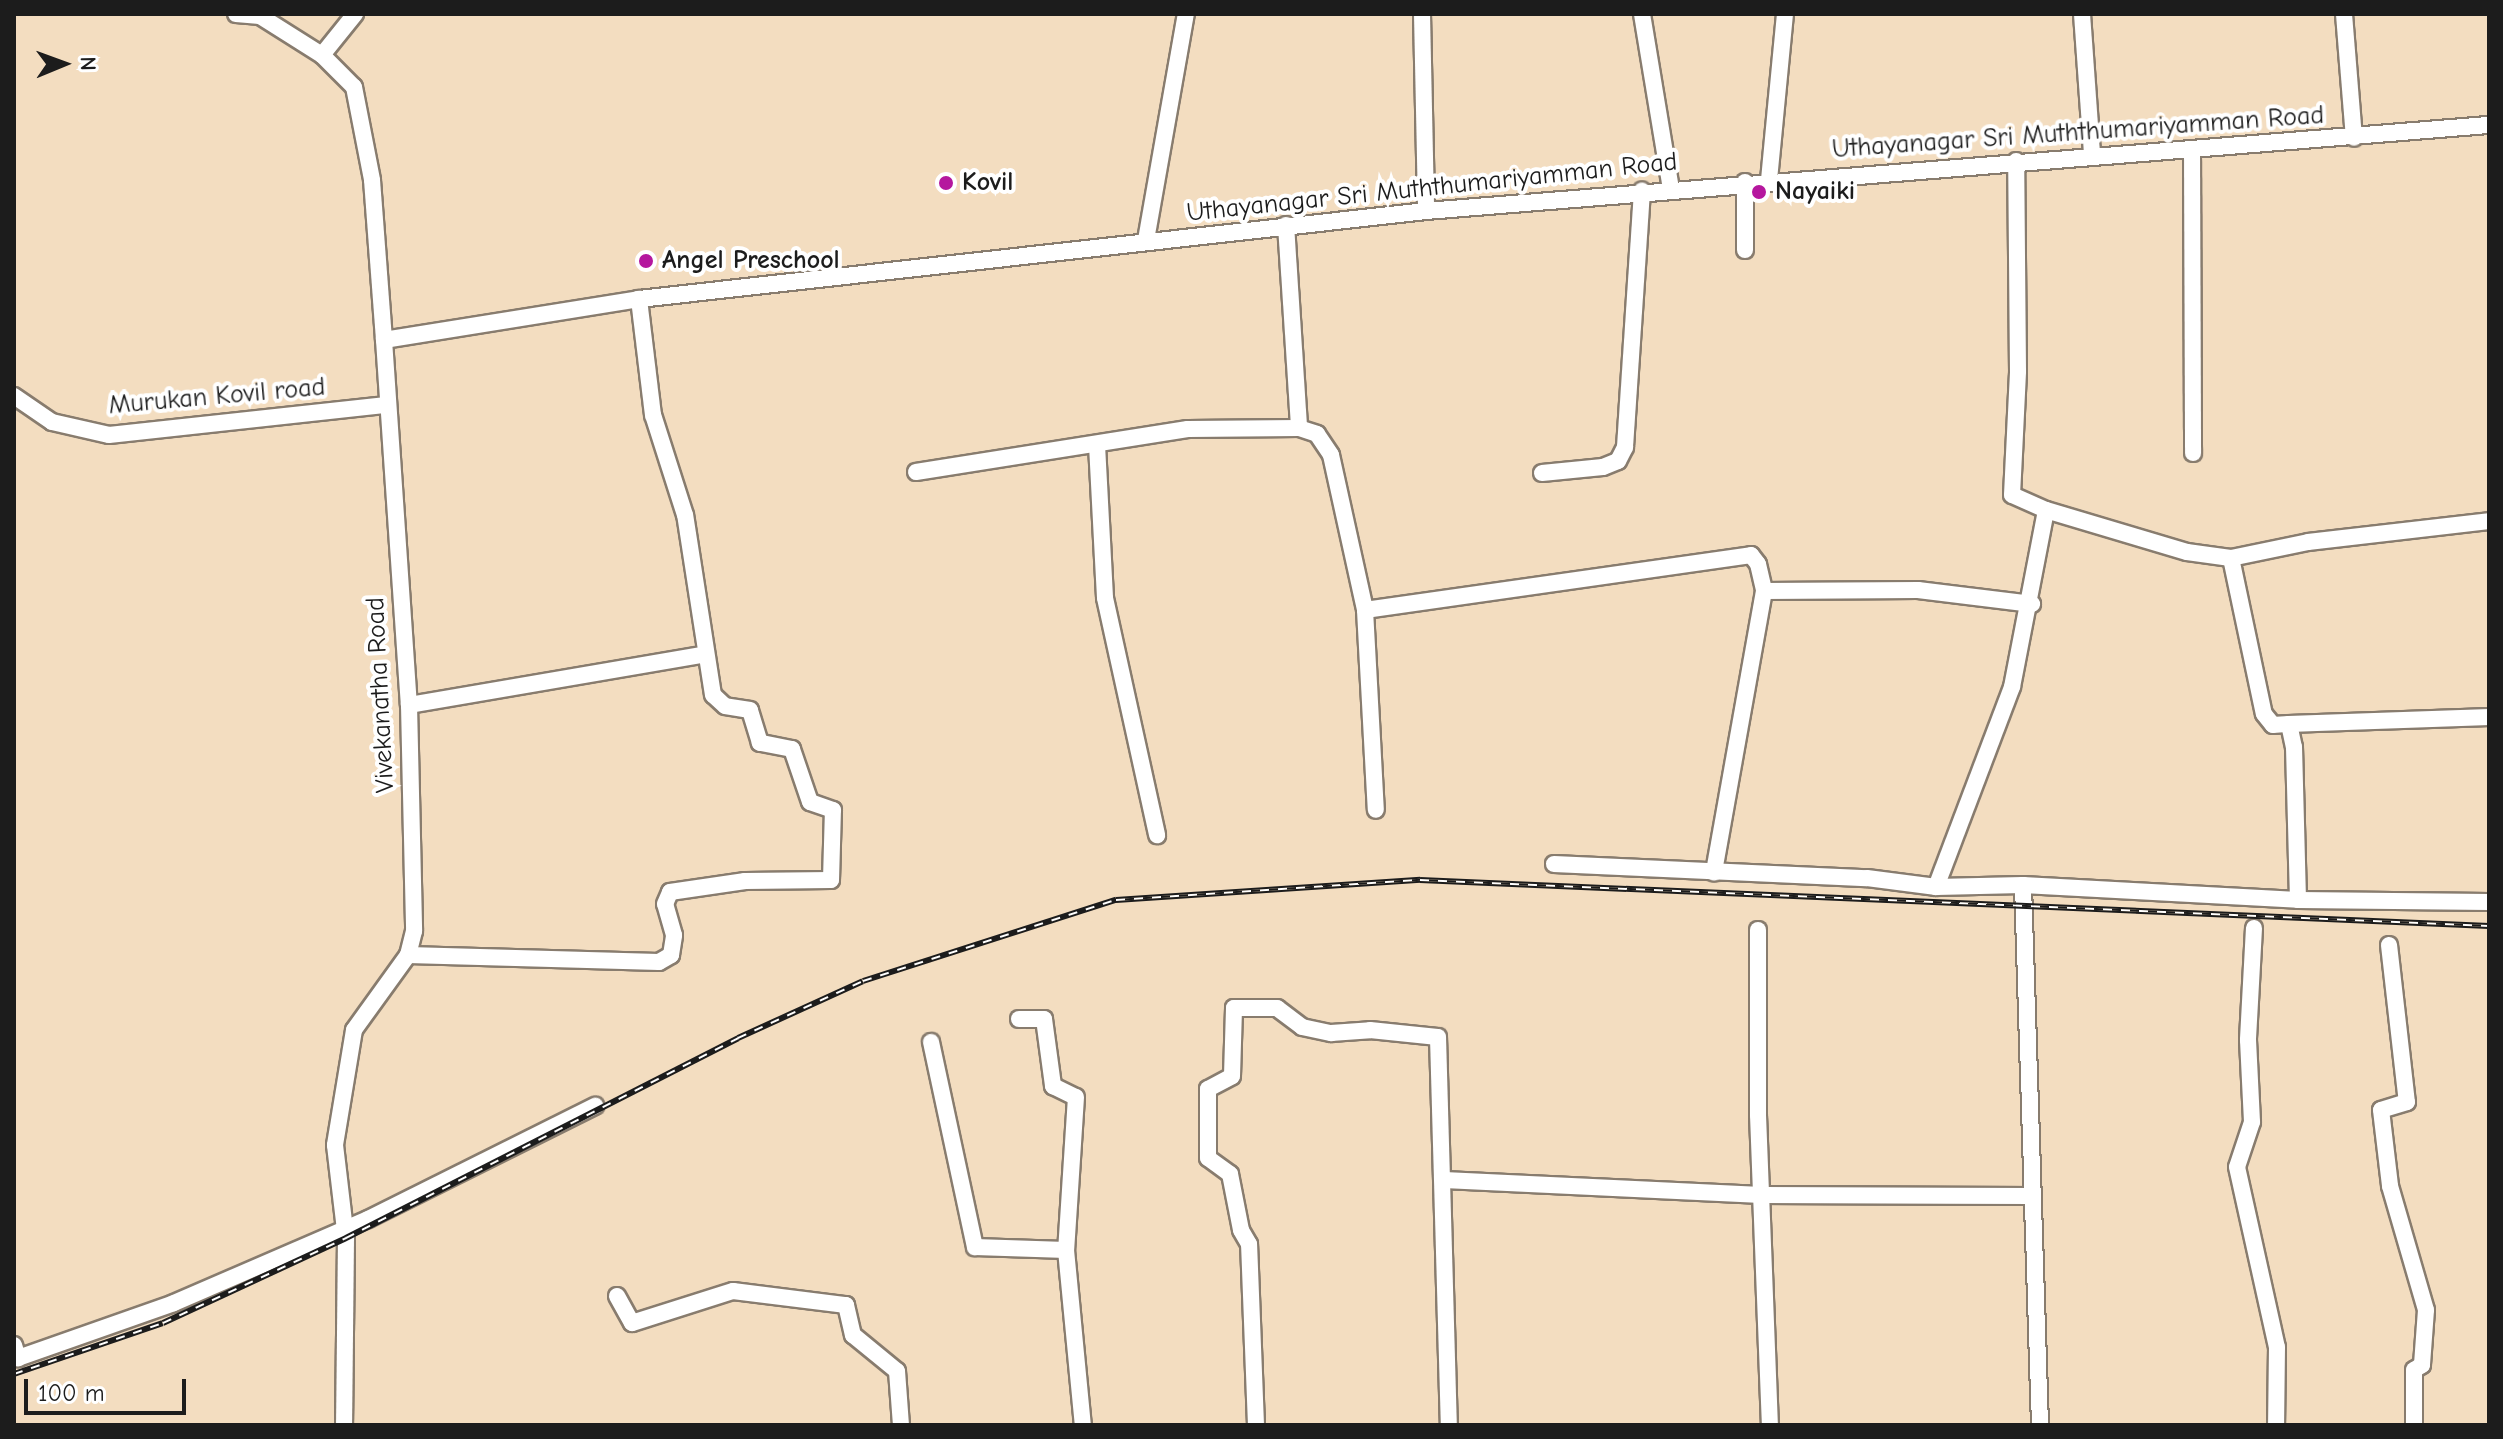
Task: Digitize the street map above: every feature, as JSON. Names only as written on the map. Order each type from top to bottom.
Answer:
[{"type":"street","name":"Vivekanatha Road","points":[[236,14],[260,16],[322,55],[354,87],[363,111],[384,340],[386,405],[409,705],[414,931],[408,955],[354,1030],[335,1145],[345,1229],[344,1425]]},
{"type":"street","points":[[322,55],[355,14]]},
{"type":"street","points":[[1146,240],[1186,14]]},
{"type":"street","points":[[1422,14],[1426,211]]},
{"type":"street","points":[[1642,14],[1671,189]]},
{"type":"street","points":[[1769,180],[1785,14]]},
{"type":"street","points":[[2082,14],[2092,155]]},
{"type":"street","points":[[2344,14],[2354,138]]},
{"type":"street","name":"Uthayanagar Sri Muththumariyamman Road","points":[[384,340],[639,299],[1286,225],[1769,180],[2354,138],[2489,125]]},
{"type":"street","points":[[2192,149],[2193,453]]},
{"type":"street","points":[[2016,161],[2018,371],[2012,495],[2046,510],[2187,552],[2231,558],[2390,530],[2489,521]]},
{"type":"street","points":[[1745,182],[1745,250]]},
{"type":"street","points":[[1542,473],[1603,467],[1618,461],[1625,447],[1642,191]]},
{"type":"street","points":[[1286,225],[1299,428]]},
{"type":"street","points":[[408,955],[659,962],[671,955],[674,935],[665,904],[670,892],[745,881],[831,880],[833,810],[810,802],[792,749],[760,743],[750,710],[718,702],[706,654],[685,515],[653,415],[639,299]]},
{"type":"street","name":"Murukan Kovil road","points":[[14,396],[52,422],[109,435],[386,405]]},
{"type":"street","points":[[916,472],[1188,429],[1299,428],[1317,434],[1331,455],[1365,610],[1376,810]]},
{"type":"street","points":[[1097,445],[1105,598],[1157,835]]},
{"type":"street","points":[[1936,887],[2012,687],[2032,604],[2046,510]]},
{"type":"street","points":[[1365,610],[1738,553],[1751,555],[1758,564],[1764,591],[1714,873]]},
{"type":"street","points":[[2231,558],[2264,714],[2273,725],[2489,717]]},
{"type":"street","points":[[1764,591],[1918,590],[2032,604]]},
{"type":"street","points":[[409,705],[706,654]]},
{"type":"street","points":[[2289,724],[2298,900]]},
{"type":"street","points":[[1554,864],[1867,878],[1936,887],[2023,885],[2298,900],[2489,902]]},
{"type":"street","points":[[2023,885],[2040,1425]]},
{"type":"street","points":[[2254,928],[2248,1040],[2252,1122],[2237,1167],[2277,1347],[2276,1425]]},
{"type":"street","points":[[1758,930],[1762,1195],[1770,1425]]},
{"type":"street","points":[[2389,945],[2407,1102],[2381,1110],[2390,1186],[2426,1310],[2422,1365],[2414,1370],[2414,1425]]},
{"type":"street","points":[[1256,1425],[1249,1244],[1241,1230],[1230,1174],[1208,1158],[1208,1089],[1232,1076],[1234,1008],[1277,1008],[1302,1027],[1331,1033],[1370,1030],[1438,1037],[1449,1425]]},
{"type":"street","points":[[1019,1019],[1044,1019],[1053,1086],[1076,1097],[1066,1250],[1083,1425]]},
{"type":"street","points":[[931,1042],[975,1247],[1066,1250]]},
{"type":"street","points":[[14,1345],[18,1358],[174,1303],[345,1229],[595,1106]]},
{"type":"street","points":[[1444,1180],[1762,1195],[2033,1196]]},
{"type":"street","points":[[617,1296],[632,1323],[733,1291],[846,1305],[853,1335],[897,1371],[901,1425]]},
{"type":"railway","points":[[14,1374],[163,1323],[346,1238],[738,1038],[863,981],[1116,900],[1420,880],[2489,926]]},
{"type":"place","name":"Kovil","points":[[946,183]]},
{"type":"place","name":"Nayaiki","points":[[1759,192]]},
{"type":"place","name":"Angel Preschool","points":[[646,261]]}]
